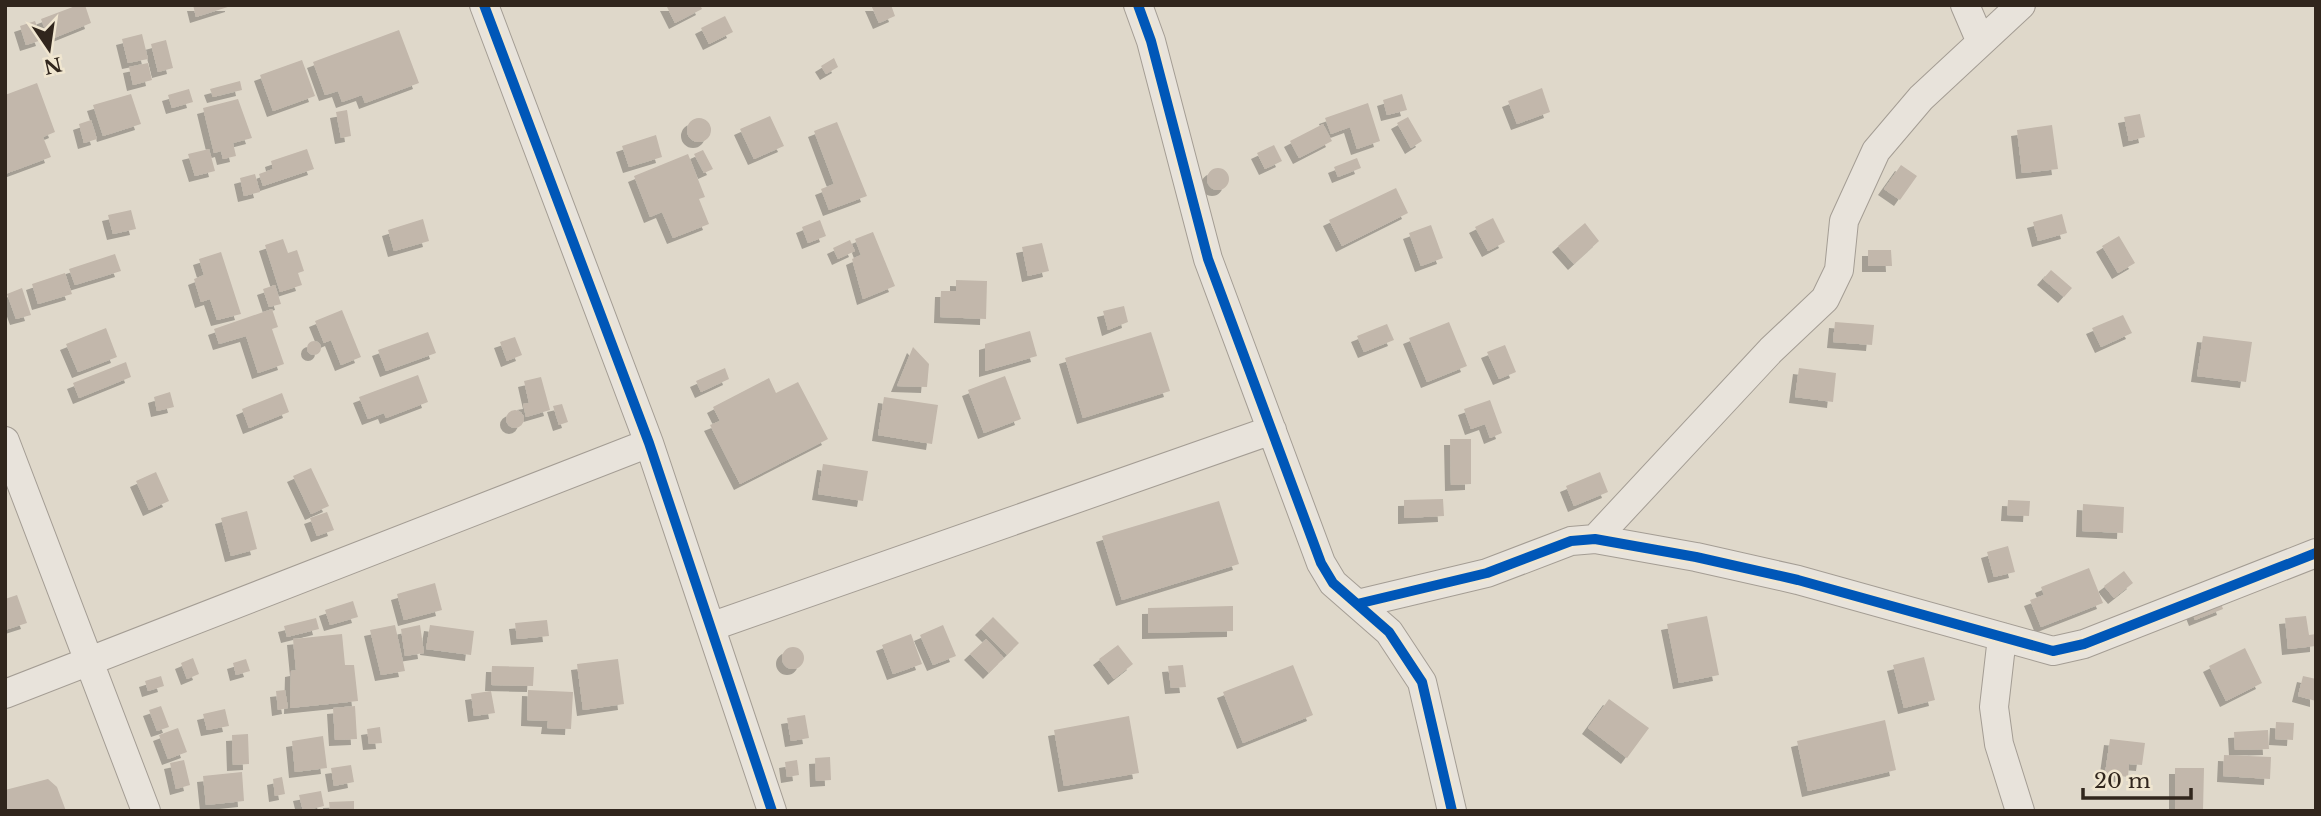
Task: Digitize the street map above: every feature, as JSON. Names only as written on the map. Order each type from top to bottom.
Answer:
[{"type":"street","points":[[484,5],[649,443],[713,626],[772,811]]},
{"type":"street","points":[[1138,5],[1151,41],[1208,259],[1321,563],[1333,583],[1389,632],[1422,682],[1452,811]]},
{"type":"street","points":[[1965,5],[1980,40]]},
{"type":"street","points":[[1595,539],[1771,350],[1825,299],[1839,270],[1844,222],[1876,150],[1922,97],[1980,40],[2021,5]]},
{"type":"street","points":[[713,626],[1272,430]]},
{"type":"street","points":[[5,441],[146,811]]},
{"type":"street","points":[[5,694],[649,443]]},
{"type":"street","points":[[1357,604],[1487,573],[1571,541],[1595,539],[1684,554],[1798,580],[2053,651],[2084,644],[2316,553]]},
{"type":"street","points":[[2002,636],[1994,707],[1999,744],[2020,811]]},
{"type":"building","points":[[78,5],[85,5],[91,23],[49,40],[41,19]]},
{"type":"building","points":[[193,5],[231,5],[231,6],[196,17]]},
{"type":"building","points":[[666,5],[700,5],[702,9],[675,23]]},
{"type":"building","points":[[871,5],[891,5],[895,16],[879,23]]},
{"type":"building","points":[[725,16],[733,32],[709,44],[701,28]]},
{"type":"building","points":[[35,21],[42,40],[26,45],[20,26]]},
{"type":"building","points":[[399,30],[419,83],[365,103],[362,95],[342,102],[338,91],[325,95],[313,62]]},
{"type":"building","points":[[142,34],[148,59],[128,63],[122,39]]},
{"type":"building","points":[[166,40],[173,68],[158,72],[151,44]]},
{"type":"building","points":[[834,58],[838,67],[826,74],[821,66]]},
{"type":"building","points":[[302,60],[315,96],[273,111],[260,75]]},
{"type":"building","points":[[148,63],[152,80],[133,85],[129,67]]},
{"type":"building","points":[[240,81],[242,90],[213,97],[210,89]]},
{"type":"building","points":[[37,83],[55,132],[43,137],[51,157],[5,174],[5,95]]},
{"type":"building","points":[[1542,88],[1550,112],[1517,124],[1508,101]]},
{"type":"building","points":[[189,89],[193,102],[172,108],[168,95]]},
{"type":"building","points":[[131,94],[141,124],[103,136],[93,105]]},
{"type":"building","points":[[1402,94],[1407,110],[1387,115],[1383,100]]},
{"type":"building","points":[[238,99],[252,138],[233,143],[236,156],[223,159],[221,151],[214,153],[203,108]]},
{"type":"building","points":[[1368,103],[1380,141],[1357,149],[1350,127],[1331,134],[1325,118]]},
{"type":"building","points":[[347,110],[351,136],[341,138],[336,112]]},
{"type":"building","points":[[2140,114],[2145,137],[2129,141],[2124,117]]},
{"type":"building","points":[[770,116],[784,146],[754,159],[740,129]]},
{"type":"building","points":[[1408,117],[1422,141],[1411,148],[1397,123]]},
{"type":"building","points":[[699,118],[708,121],[711,130],[708,139],[699,142],[690,139],[687,130],[690,121]]},
{"type":"building","points":[[91,120],[97,139],[84,143],[79,124]]},
{"type":"building","points":[[837,122],[867,196],[829,210],[821,189],[834,184],[814,131]]},
{"type":"building","points":[[1323,124],[1332,141],[1299,158],[1290,141]]},
{"type":"building","points":[[2052,125],[2058,169],[2022,173],[2017,130]]},
{"type":"building","points":[[656,135],[662,157],[629,167],[622,146]]},
{"type":"building","points":[[1274,145],[1282,161],[1265,169],[1257,153]]},
{"type":"building","points":[[209,149],[215,171],[195,176],[188,154]]},
{"type":"building","points":[[307,149],[314,169],[263,186],[259,174],[273,169],[271,161]]},
{"type":"building","points":[[703,150],[713,169],[704,173],[694,154]]},
{"type":"building","points":[[688,154],[705,197],[699,199],[709,224],[673,238],[662,212],[650,217],[634,176]]},
{"type":"building","points":[[1357,158],[1361,168],[1338,177],[1334,167]]},
{"type":"building","points":[[1901,165],[1917,176],[1900,200],[1884,189]]},
{"type":"building","points":[[1218,168],[1226,171],[1229,179],[1226,187],[1218,190],[1210,187],[1207,179],[1210,171]]},
{"type":"building","points":[[255,174],[260,192],[244,196],[240,178]]},
{"type":"building","points":[[1396,188],[1408,213],[1342,246],[1329,220]]},
{"type":"building","points":[[131,210],[136,229],[113,234],[108,215]]},
{"type":"building","points":[[2062,214],[2067,233],[2038,241],[2033,222]]},
{"type":"building","points":[[1493,218],[1505,242],[1488,251],[1475,227]]},
{"type":"building","points":[[423,219],[429,241],[394,251],[388,230]]},
{"type":"building","points":[[820,220],[826,236],[808,243],[802,227]]},
{"type":"building","points":[[1585,223],[1599,241],[1574,264],[1558,246]]},
{"type":"building","points":[[1431,225],[1443,258],[1421,266],[1409,233]]},
{"type":"building","points":[[873,232],[895,286],[863,299],[852,259],[861,255],[855,239]]},
{"type":"building","points":[[2119,236],[2135,263],[2118,273],[2102,246]]},
{"type":"building","points":[[283,239],[288,253],[297,250],[304,271],[298,273],[302,285],[280,292],[265,245]]},
{"type":"building","points":[[850,240],[855,251],[838,259],[833,248]]},
{"type":"building","points":[[1042,243],[1049,271],[1028,276],[1022,247]]},
{"type":"building","points":[[1868,250],[1891,250],[1892,266],[1868,266]]},
{"type":"building","points":[[221,252],[241,314],[217,320],[210,299],[201,302],[194,279],[204,275],[199,259]]},
{"type":"building","points":[[115,254],[121,271],[75,285],[69,269]]},
{"type":"building","points":[[2051,270],[2072,288],[2064,297],[2043,279]]},
{"type":"building","points":[[65,273],[72,294],[38,304],[32,284]]},
{"type":"building","points":[[956,280],[987,281],[986,319],[940,317],[941,291],[956,291]]},
{"type":"building","points":[[275,285],[281,304],[269,307],[263,289]]},
{"type":"building","points":[[22,288],[31,315],[16,319],[7,294]]},
{"type":"building","points":[[1124,306],[1128,322],[1108,330],[1103,311]]},
{"type":"building","points":[[272,309],[278,327],[272,329],[284,364],[258,373],[246,336],[219,344],[214,329]]},
{"type":"building","points":[[342,310],[361,357],[341,365],[331,340],[324,343],[315,321]]},
{"type":"building","points":[[2123,315],[2132,333],[2101,347],[2092,328]]},
{"type":"building","points":[[1449,322],[1467,366],[1427,382],[1409,338]]},
{"type":"building","points":[[1835,322],[1874,325],[1872,345],[1833,342]]},
{"type":"building","points":[[1387,324],[1394,340],[1364,352],[1357,336]]},
{"type":"building","points":[[106,328],[117,357],[78,372],[66,344]]},
{"type":"building","points":[[1030,331],[1037,356],[985,371],[985,344]]},
{"type":"building","points":[[428,332],[436,353],[386,371],[378,350]]},
{"type":"building","points":[[1151,332],[1170,391],[1083,418],[1065,358]]},
{"type":"building","points":[[2203,336],[2252,342],[2246,382],[2197,376]]},
{"type":"building","points":[[515,337],[522,355],[507,361],[500,342]]},
{"type":"building","points":[[311,341],[317,341],[321,348],[317,355],[311,355],[307,351],[307,345]]},
{"type":"building","points":[[1505,345],[1516,372],[1499,379],[1487,352]]},
{"type":"building","points":[[913,347],[929,364],[927,387],[897,386]]},
{"type":"building","points":[[126,362],[131,377],[79,398],[73,383]]},
{"type":"building","points":[[725,368],[729,379],[701,392],[696,381]]},
{"type":"building","points":[[1799,368],[1836,373],[1833,402],[1795,397]]},
{"type":"building","points":[[418,375],[428,402],[386,418],[384,413],[368,419],[359,397]]},
{"type":"building","points":[[1005,376],[1021,419],[984,433],[968,390]]},
{"type":"building","points":[[541,377],[550,410],[526,417],[523,404],[529,403],[524,381]]},
{"type":"building","points":[[769,378],[776,393],[798,382],[828,439],[740,484],[710,425],[720,421],[713,407]]},
{"type":"building","points":[[170,392],[174,407],[157,411],[154,397]]},
{"type":"building","points":[[282,393],[289,412],[249,428],[242,409]]},
{"type":"building","points":[[884,397],[938,405],[932,444],[878,435]]},
{"type":"building","points":[[1490,400],[1502,433],[1490,438],[1485,424],[1471,429],[1464,409]]},
{"type":"building","points":[[562,404],[568,422],[559,425],[553,406]]},
{"type":"building","points":[[515,410],[521,413],[524,419],[521,425],[515,428],[509,425],[506,419],[509,413]]},
{"type":"building","points":[[1450,439],[1471,439],[1471,484],[1451,485]]},
{"type":"building","points":[[823,464],[868,471],[863,501],[818,494]]},
{"type":"building","points":[[311,468],[329,506],[311,514],[293,476]]},
{"type":"building","points":[[156,472],[169,501],[149,510],[136,481]]},
{"type":"building","points":[[1600,472],[1608,492],[1574,506],[1566,486]]},
{"type":"building","points":[[1443,499],[1444,516],[1404,518],[1404,500]]},
{"type":"building","points":[[2008,500],[2030,501],[2029,516],[2007,515]]},
{"type":"building","points":[[1219,501],[1239,564],[1122,600],[1102,536]]},
{"type":"building","points":[[2083,504],[2124,507],[2123,533],[2082,531]]},
{"type":"building","points":[[247,511],[257,549],[231,556],[221,518]]},
{"type":"building","points":[[327,512],[334,530],[317,536],[310,518]]},
{"type":"building","points":[[2008,546],[2015,572],[1994,577],[1987,552]]},
{"type":"building","points":[[2089,568],[2103,603],[2041,627],[2030,600],[2044,595],[2041,587]]},
{"type":"building","points":[[2124,571],[2133,583],[2114,598],[2104,586]]},
{"type":"building","points":[[435,583],[442,610],[404,620],[397,594]]},
{"type":"building","points":[[17,595],[27,623],[5,630],[5,599]]},
{"type":"building","points":[[2218,595],[2223,609],[2195,620],[2190,607]]},
{"type":"building","points":[[353,601],[358,617],[330,625],[325,610]]},
{"type":"building","points":[[1233,606],[1233,631],[1148,633],[1148,608]]},
{"type":"building","points":[[1707,616],[1719,675],[1679,683],[1667,624]]},
{"type":"building","points":[[2306,616],[2309,635],[2316,634],[2316,646],[2288,649],[2285,618]]},
{"type":"building","points":[[993,617],[1019,643],[1007,655],[981,629]]},
{"type":"building","points":[[316,618],[319,629],[287,637],[284,626]]},
{"type":"building","points":[[547,620],[549,636],[517,639],[515,623]]},
{"type":"building","points":[[395,625],[405,671],[381,675],[370,630]]},
{"type":"building","points":[[420,625],[424,653],[405,656],[401,629]]},
{"type":"building","points":[[430,625],[474,631],[471,655],[426,649]]},
{"type":"building","points":[[943,625],[956,656],[933,665],[920,635]]},
{"type":"building","points":[[342,634],[345,665],[354,665],[358,701],[290,708],[291,671],[296,670],[293,639]]},
{"type":"building","points":[[911,634],[922,664],[893,674],[882,645]]},
{"type":"building","points":[[986,639],[1004,658],[989,673],[970,654]]},
{"type":"building","points":[[1118,645],[1133,664],[1114,679],[1099,659]]},
{"type":"building","points":[[793,647],[803,654],[804,658],[797,668],[793,669],[783,662],[782,658],[789,648]]},
{"type":"building","points":[[2245,648],[2262,683],[2226,701],[2209,666]]},
{"type":"building","points":[[1924,657],[1935,700],[1904,708],[1893,665]]},
{"type":"building","points":[[193,658],[199,674],[187,679],[181,663]]},
{"type":"building","points":[[246,659],[250,671],[236,675],[233,663]]},
{"type":"building","points":[[618,659],[624,704],[583,710],[577,664]]},
{"type":"building","points":[[1183,665],[1186,687],[1171,688],[1168,666]]},
{"type":"building","points":[[1293,665],[1313,715],[1243,743],[1223,692]]},
{"type":"building","points":[[492,666],[534,667],[533,686],[491,685]]},
{"type":"building","points":[[161,676],[164,686],[148,691],[145,681]]},
{"type":"building","points":[[2303,676],[2316,679],[2316,701],[2298,696]]},
{"type":"building","points":[[285,690],[288,708],[278,710],[276,691]]},
{"type":"building","points":[[528,690],[573,692],[571,729],[547,728],[548,721],[527,720]]},
{"type":"building","points":[[491,691],[495,713],[474,716],[471,694]]},
{"type":"building","points":[[1609,699],[1649,728],[1627,758],[1588,728]]},
{"type":"building","points":[[161,706],[169,727],[157,731],[149,710]]},
{"type":"building","points":[[355,706],[357,739],[335,740],[333,708]]},
{"type":"building","points":[[225,709],[229,726],[207,730],[203,714]]},
{"type":"building","points":[[805,715],[809,738],[791,741],[787,718]]},
{"type":"building","points":[[1129,716],[1139,773],[1064,786],[1054,730]]},
{"type":"building","points":[[1885,720],[1896,770],[1808,791],[1797,741]]},
{"type":"building","points":[[2276,722],[2294,723],[2293,740],[2275,739]]},
{"type":"building","points":[[380,727],[382,743],[369,744],[367,729]]},
{"type":"building","points":[[178,728],[187,752],[168,759],[159,735]]},
{"type":"building","points":[[2268,730],[2269,749],[2235,750],[2234,732]]},
{"type":"building","points":[[248,734],[249,764],[233,765],[232,735]]},
{"type":"building","points":[[323,736],[327,768],[295,772],[292,741]]},
{"type":"building","points":[[2110,739],[2145,743],[2142,765],[2129,764],[2128,777],[2105,774]]},
{"type":"building","points":[[2224,755],[2271,757],[2270,779],[2223,776]]},
{"type":"building","points":[[830,757],[831,780],[816,781],[815,758]]},
{"type":"building","points":[[184,760],[190,785],[176,789],[170,763]]},
{"type":"building","points":[[797,760],[799,775],[787,777],[785,762]]},
{"type":"building","points":[[351,765],[354,782],[334,786],[331,768]]},
{"type":"building","points":[[2175,768],[2204,768],[2203,811],[2175,811]]},
{"type":"building","points":[[242,772],[244,801],[206,805],[203,776]]},
{"type":"building","points":[[282,777],[285,794],[275,796],[273,779]]},
{"type":"building","points":[[48,779],[57,787],[66,811],[5,811],[5,790]]},
{"type":"building","points":[[321,791],[324,806],[303,811],[299,795]]},
{"type":"building","points":[[354,801],[354,811],[330,811],[329,802]]},
{"type":"cycle path","points":[[484,5],[649,443],[772,811]]},
{"type":"cycle path","points":[[1138,5],[1151,41],[1208,259],[1321,563],[1333,583],[1389,632],[1422,682],[1452,811]]},
{"type":"cycle path","points":[[1357,604],[1487,573],[1571,541],[1595,539],[1696,557],[1798,580],[2053,651],[2084,644],[2316,553]]}]
